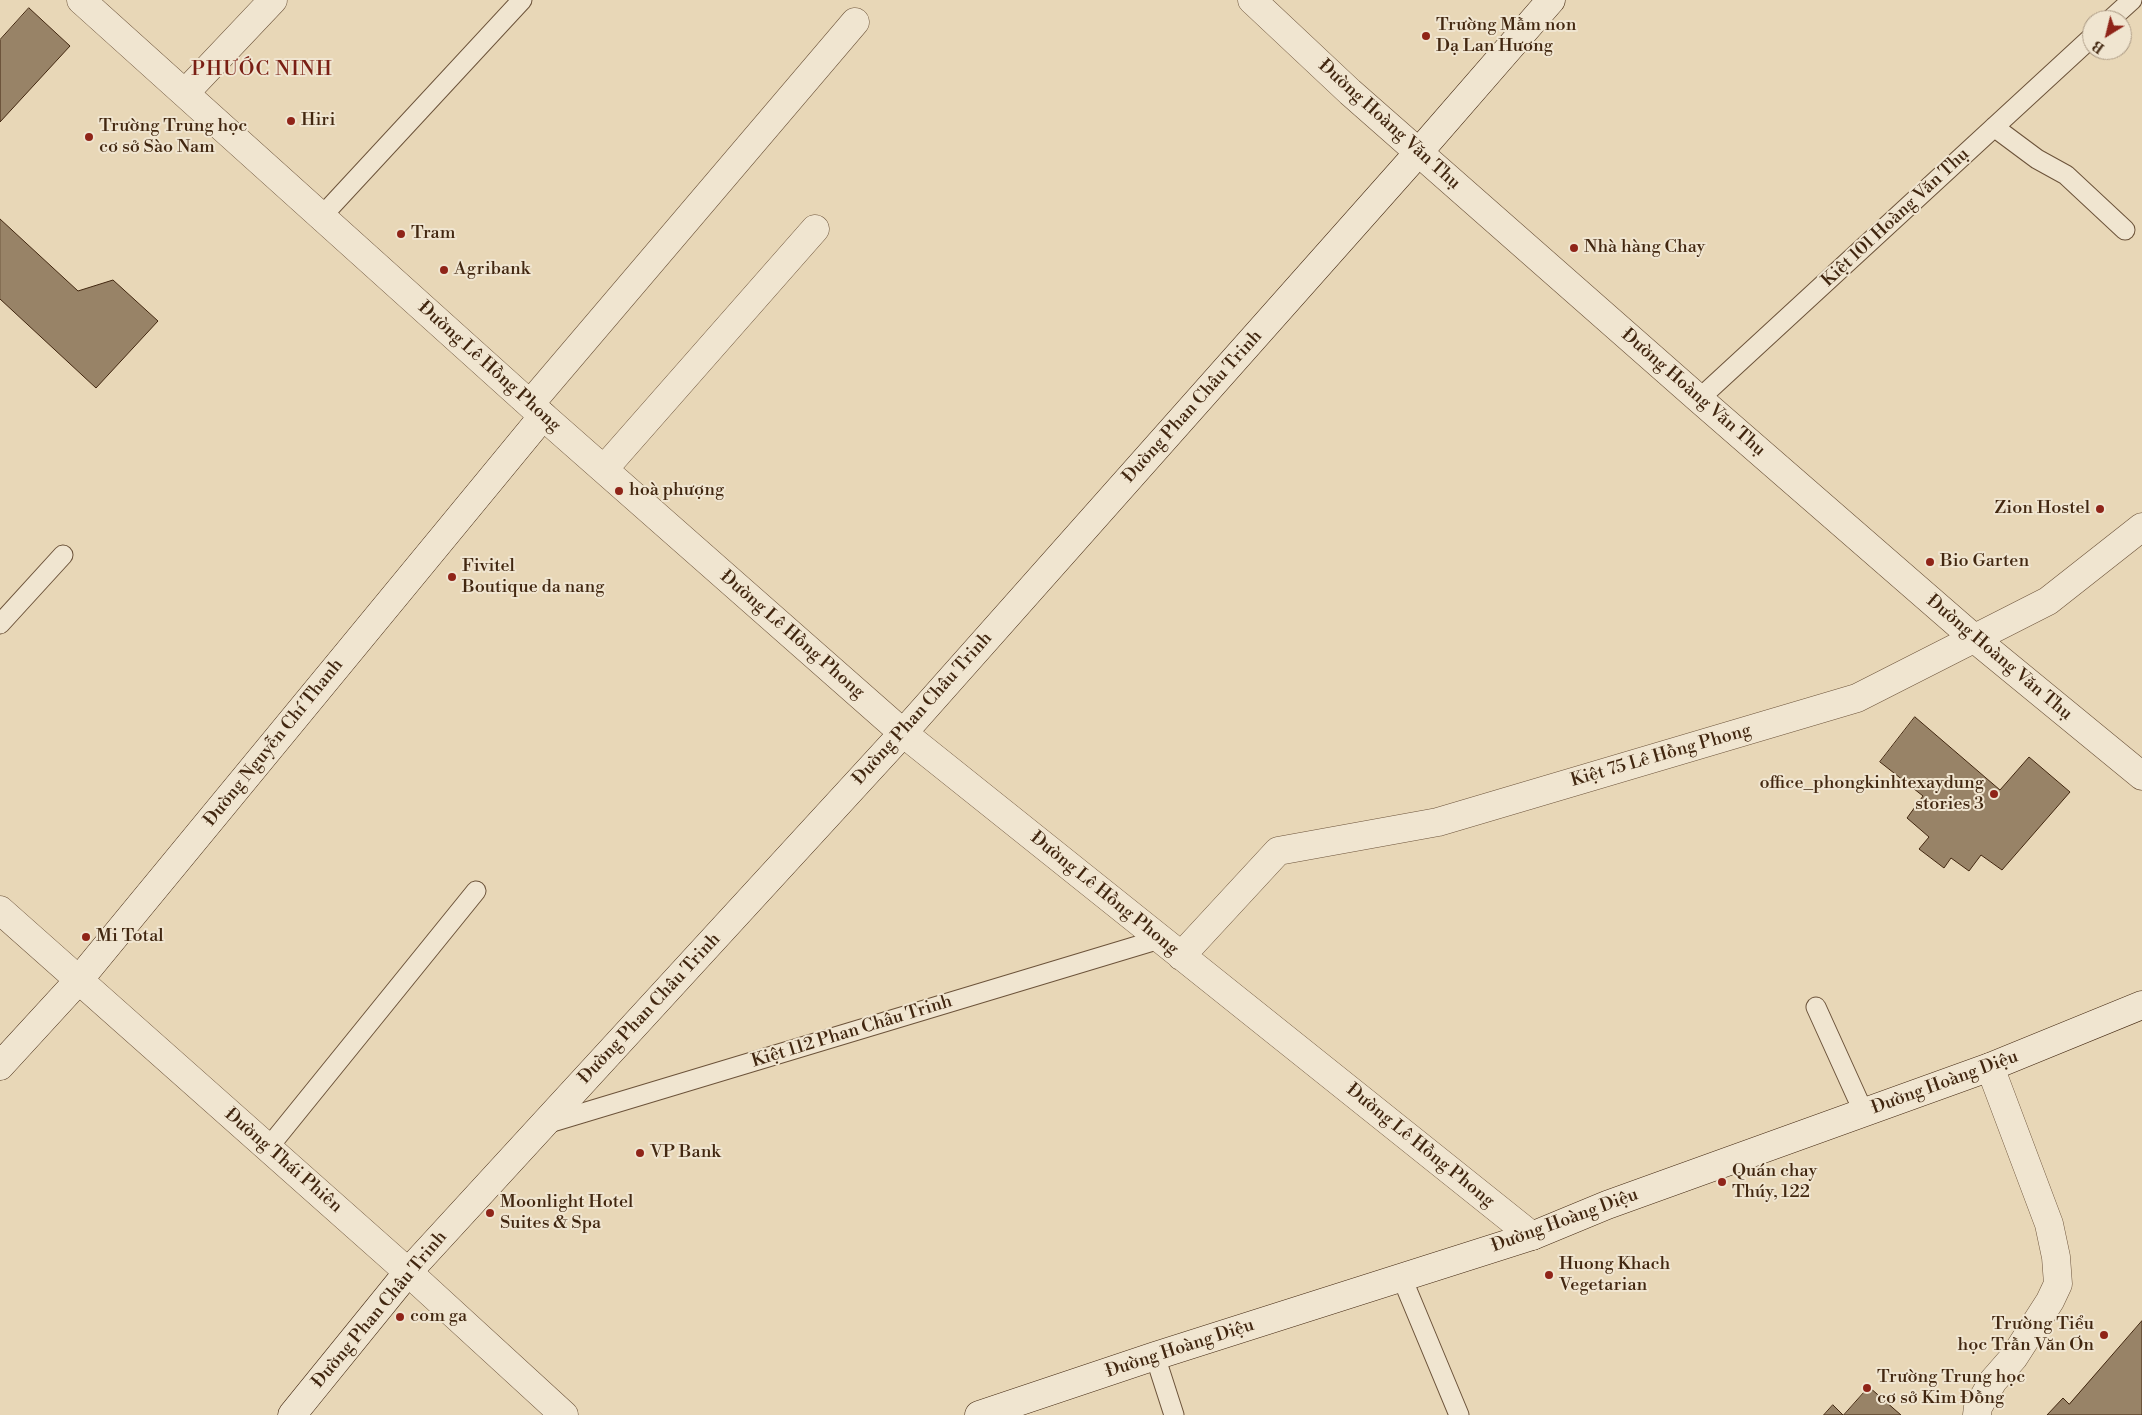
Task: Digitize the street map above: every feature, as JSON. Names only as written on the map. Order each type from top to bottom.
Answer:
[{"type":"street","name":"Đường Lê Hồng Phong","points":[[81,0],[536,410],[902,733],[1532,1236]]},
{"type":"street","points":[[184,93],[273,0]]},
{"type":"street","name":"Đường Hoàng Văn Thụ","points":[[1252,0],[1418,153],[1699,399],[1975,639],[2142,776]]},
{"type":"street","name":"Đường Phan Châu Trinh","points":[[292,1415],[408,1272],[902,733],[1418,153],[1551,0]]},
{"type":"street","name":"Đường Nguyễn Chí Thanh","points":[[0,1066],[78,981],[536,410],[855,22]]},
{"type":"street","points":[[604,469],[815,229]]},
{"type":"street","name":"Kiệt 75 Lê Hồng Phong","points":[[1181,956],[1278,851],[1438,822],[1857,698],[2048,600],[2142,527]]},
{"type":"street","name":"Đường Thái Phiên","points":[[0,910],[408,1272],[564,1415]]},
{"type":"street","name":"Đường Hoàng Diệu","points":[[979,1415],[1155,1356],[1532,1236],[1607,1205],[1990,1067],[2142,1006]]},
{"type":"street","points":[[1977,1415],[1978,1407],[1994,1381],[2014,1357],[2058,1284],[2056,1257],[2049,1224],[1990,1067]]},
{"type":"lane","points":[[322,216],[522,0]]},
{"type":"lane","points":[[2121,10],[2132,0]]},
{"type":"lane","name":"Kiệt 101 Hoàng Văn Thụ","points":[[1699,399],[2082,46]]},
{"type":"lane","points":[[1994,127],[2037,159],[2066,174],[2125,230]]},
{"type":"lane","points":[[0,624],[63,554]]},
{"type":"lane","points":[[268,1148],[476,891]]},
{"type":"lane","name":"Kiệt 112 Phan Châu Trinh","points":[[544,1125],[1160,939]]},
{"type":"lane","points":[[1816,1007],[1864,1113]]},
{"type":"lane","points":[[1402,1278],[1459,1415]]},
{"type":"lane","points":[[1155,1356],[1174,1415]]},
{"type":"building","points":[[29,8],[70,46],[0,122],[0,40]]},
{"type":"building","points":[[0,219],[78,291],[113,280],[158,321],[96,388],[0,299]]},
{"type":"building","name":"office_phongkinhtexaydung stories 3","points":[[1915,717],[2000,790],[2029,757],[2070,792],[2002,870],[1981,855],[1969,871],[1951,858],[1944,868],[1919,849],[1929,837],[1907,818],[1923,796],[1880,762]]},
{"type":"building","points":[[2142,1321],[2142,1415],[2047,1415],[2063,1398],[2069,1404]]},
{"type":"building","points":[[1869,1387],[1901,1415],[1844,1415]]},
{"type":"building","points":[[1833,1405],[1843,1415],[1824,1415]]},
{"type":"place","name":"Trường Mầm non Dạ Lan Hương","points":[[1426,36]]},
{"type":"place","name":"Hiri","points":[[291,121]]},
{"type":"place","name":"Trường Trung học cơ sở Sào Nam","points":[[89,137]]},
{"type":"place","name":"Tram","points":[[401,234]]},
{"type":"place","name":"Nhà hàng Chay","points":[[1574,248]]},
{"type":"place","name":"Agribank","points":[[444,270]]},
{"type":"place","name":"hoà phượng","points":[[619,491]]},
{"type":"place","name":"Zion Hostel","points":[[2100,509]]},
{"type":"place","name":"Bio Garten","points":[[1930,562]]},
{"type":"place","name":"Fivitel Boutique da nang","points":[[452,577]]},
{"type":"place","name":"office_phongkinhtexaydung stories 3","points":[[1994,794]]},
{"type":"place","name":"Mi Total","points":[[86,937]]},
{"type":"place","name":"VP Bank","points":[[640,1153]]},
{"type":"place","name":"Quán chay Thúy, 122","points":[[1722,1182]]},
{"type":"place","name":"Moonlight Hotel Suites & Spa","points":[[490,1213]]},
{"type":"place","name":"Huong Khach Vegetarian","points":[[1549,1275]]},
{"type":"place","name":"com ga","points":[[400,1317]]},
{"type":"place","name":"Trường Tiểu học Trần Văn Ơn","points":[[2104,1335]]},
{"type":"place","name":"Trường Trung học cơ sở Kim Đồng","points":[[1867,1388]]},
{"type":"district","name":"PHƯỚC NINH","points":[[262,70]]}]
